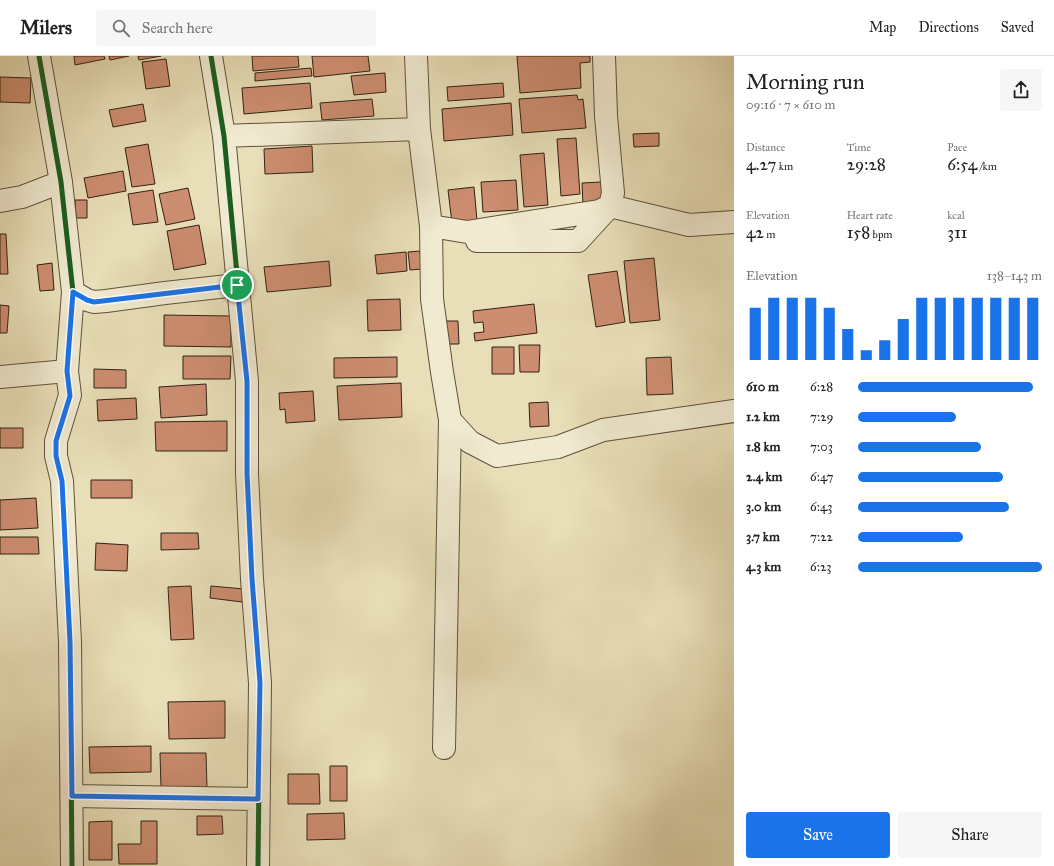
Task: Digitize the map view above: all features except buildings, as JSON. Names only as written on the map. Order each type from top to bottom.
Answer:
[{"type":"street","points":[[39,56],[61,182],[73,292],[67,371],[70,396],[56,441],[56,456],[62,481],[69,627],[72,866]]},
{"type":"street","points":[[211,56],[224,136],[247,381],[247,473],[252,579],[260,683],[258,866]]},
{"type":"street","points":[[416,56],[419,128],[432,234],[432,299],[450,420],[444,748]]},
{"type":"street","points":[[604,56],[606,116],[613,192],[610,206]]},
{"type":"street","points":[[224,136],[419,128]]},
{"type":"street","points":[[0,201],[22,197],[61,182]]},
{"type":"street","points":[[432,234],[467,232],[599,211],[610,206],[689,225],[734,222]]},
{"type":"street","points":[[73,292],[87,300],[94,302],[237,285]]},
{"type":"street","points":[[0,377],[67,371]]},
{"type":"street","points":[[450,420],[470,442],[497,456],[558,447],[603,430],[734,411]]},
{"type":"street","points":[[72,796],[258,799]]},
{"type":"cycle path","points":[[39,56],[61,182],[73,292],[67,371],[70,395],[56,441],[56,456],[62,481],[70,642],[72,866]]},
{"type":"cycle path","points":[[211,56],[224,136],[247,381],[247,473],[252,579],[260,683],[258,866]]},
{"type":"route","points":[[237,285],[247,381],[247,473],[252,579],[260,683],[258,799],[72,796],[70,642],[62,481],[56,456],[56,441],[70,396],[67,371],[73,292],[87,300],[94,302],[106,302],[165,293],[237,285]]}]
